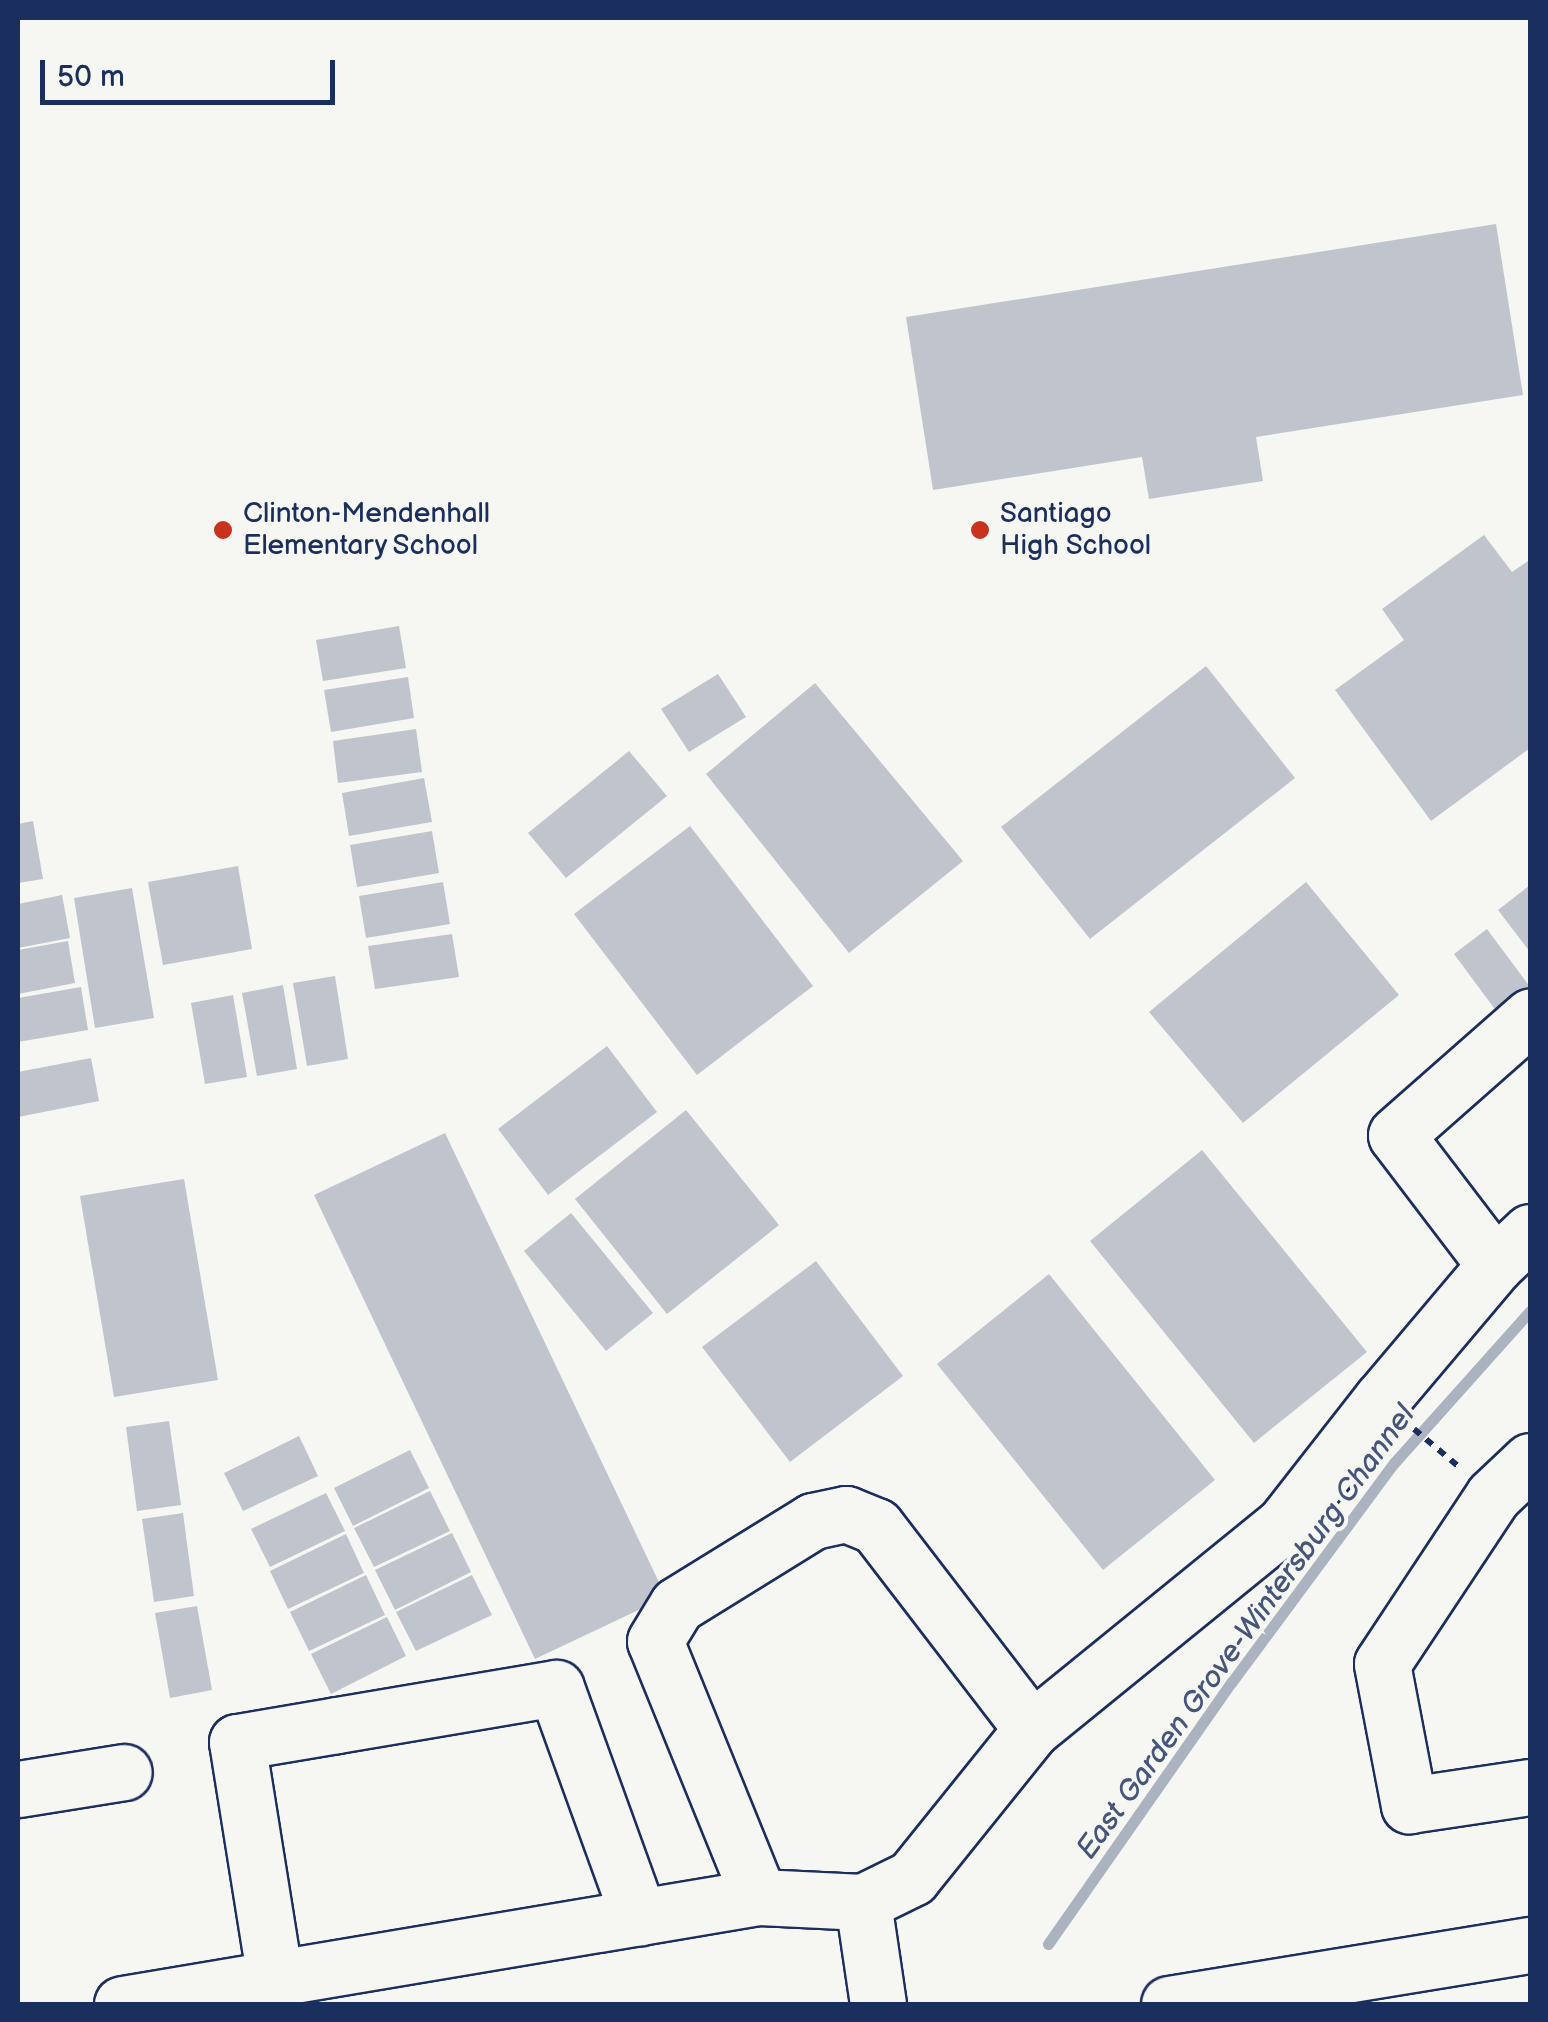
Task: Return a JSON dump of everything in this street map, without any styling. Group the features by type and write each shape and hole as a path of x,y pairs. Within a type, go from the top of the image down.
{"street":[{"path":"122,2004 248,1990 759,1897 863,1902 912,1878 1032,1729 1284,1524 1380,1400 1513,1248 1396,1135 1530,1017"},
{"path":"1530,1461 1493,1496 1382,1664 1409,1805 1530,1787"},
{"path":"759,1897 655,1640 677,1605 762,1552 813,1521 846,1514 876,1526 1032,1729"},
{"path":"248,1990 236,1742 556,1688 639,1917"},
{"path":"18,1789 124,1772"},
{"path":"863,1902 878,2004"},
{"path":"1169,2004 1306,1994 1530,1945"}],"building":[{"path":"1496,224 1523,395 1256,437 1263,481 1149,499 1142,457 933,490 906,317"},
{"path":"1484,535 1512,572 1528,561 1530,564 1530,748 1431,821 1335,690 1404,640 1382,609"},
{"path":"399,626 406,668 323,681 316,640"},
{"path":"1206,666 1295,778 1090,939 1001,827"},
{"path":"718,674 746,717 689,752 661,709"},
{"path":"408,677 414,718 331,732 324,690"},
{"path":"815,683 963,861 849,953 706,774"},
{"path":"416,729 422,772 338,783 333,741"},
{"path":"629,751 667,796 566,878 528,833"},
{"path":"424,778 432,822 349,836 342,793"},
{"path":"33,821 43,879 18,883 18,824"},
{"path":"690,826 813,986 697,1075 574,914"},
{"path":"432,831 439,873 357,887 350,845"},
{"path":"238,866 252,949 163,965 148,882"},
{"path":"443,882 450,924 366,938 359,896"},
{"path":"1306,882 1399,995 1243,1123 1149,1012"},
{"path":"1530,885 1530,952 1498,910"},
{"path":"132,888 154,1018 95,1028 74,898"},
{"path":"62,895 70,938 18,948 18,904"},
{"path":"1487,929 1530,987 1530,1000 1503,1020 1454,954"},
{"path":"452,934 459,977 375,989 368,946"},
{"path":"68,941 75,983 18,994 18,950"},
{"path":"335,976 348,1059 307,1066 293,983"},
{"path":"283,985 297,1069 257,1076 242,993"},
{"path":"81,987 88,1030 18,1042 18,998"},
{"path":"233,995 247,1077 205,1084 191,1003"},
{"path":"607,1046 657,1112 548,1195 498,1129"},
{"path":"91,1058 99,1101 18,1117 18,1072"},
{"path":"686,1110 779,1225 667,1314 575,1199"},
{"path":"445,1133 666,1597 535,1659 314,1195"},
{"path":"1202,1150 1367,1352 1254,1443 1090,1241"},
{"path":"184,1179 218,1380 114,1397 80,1196"},
{"path":"571,1213 653,1313 606,1351 524,1251"},
{"path":"816,1261 903,1376 790,1462 702,1347"},
{"path":"1049,1274 1215,1480 1103,1570 937,1364"},
{"path":"169,1421 181,1505 137,1511 126,1427"},
{"path":"299,1436 318,1476 243,1511 224,1473"},
{"path":"410,1450 429,1488 353,1526 334,1488"},
{"path":"430,1491 450,1531 374,1567 354,1528"},
{"path":"326,1493 345,1531 270,1567 251,1529"},
{"path":"183,1513 194,1596 154,1602 142,1519"},
{"path":"452,1533 471,1572 395,1610 375,1570"},
{"path":"346,1534 364,1573 288,1609 270,1571"},
{"path":"366,1575 385,1615 309,1651 290,1612"},
{"path":"472,1575 492,1615 416,1651 396,1612"},
{"path":"197,1606 212,1690 170,1698 155,1613"},
{"path":"387,1617 406,1656 331,1694 311,1654"}],"waterway":[{"name":"East Garden Grove-Wintersburg Channel","path":"1048,1944 1231,1683 1394,1463 1530,1311"}],"place":[{"name":"Clinton-Mendenhall Elementary School","path":"223,530"},
{"name":"Santiago High School","path":"980,530"}]}
